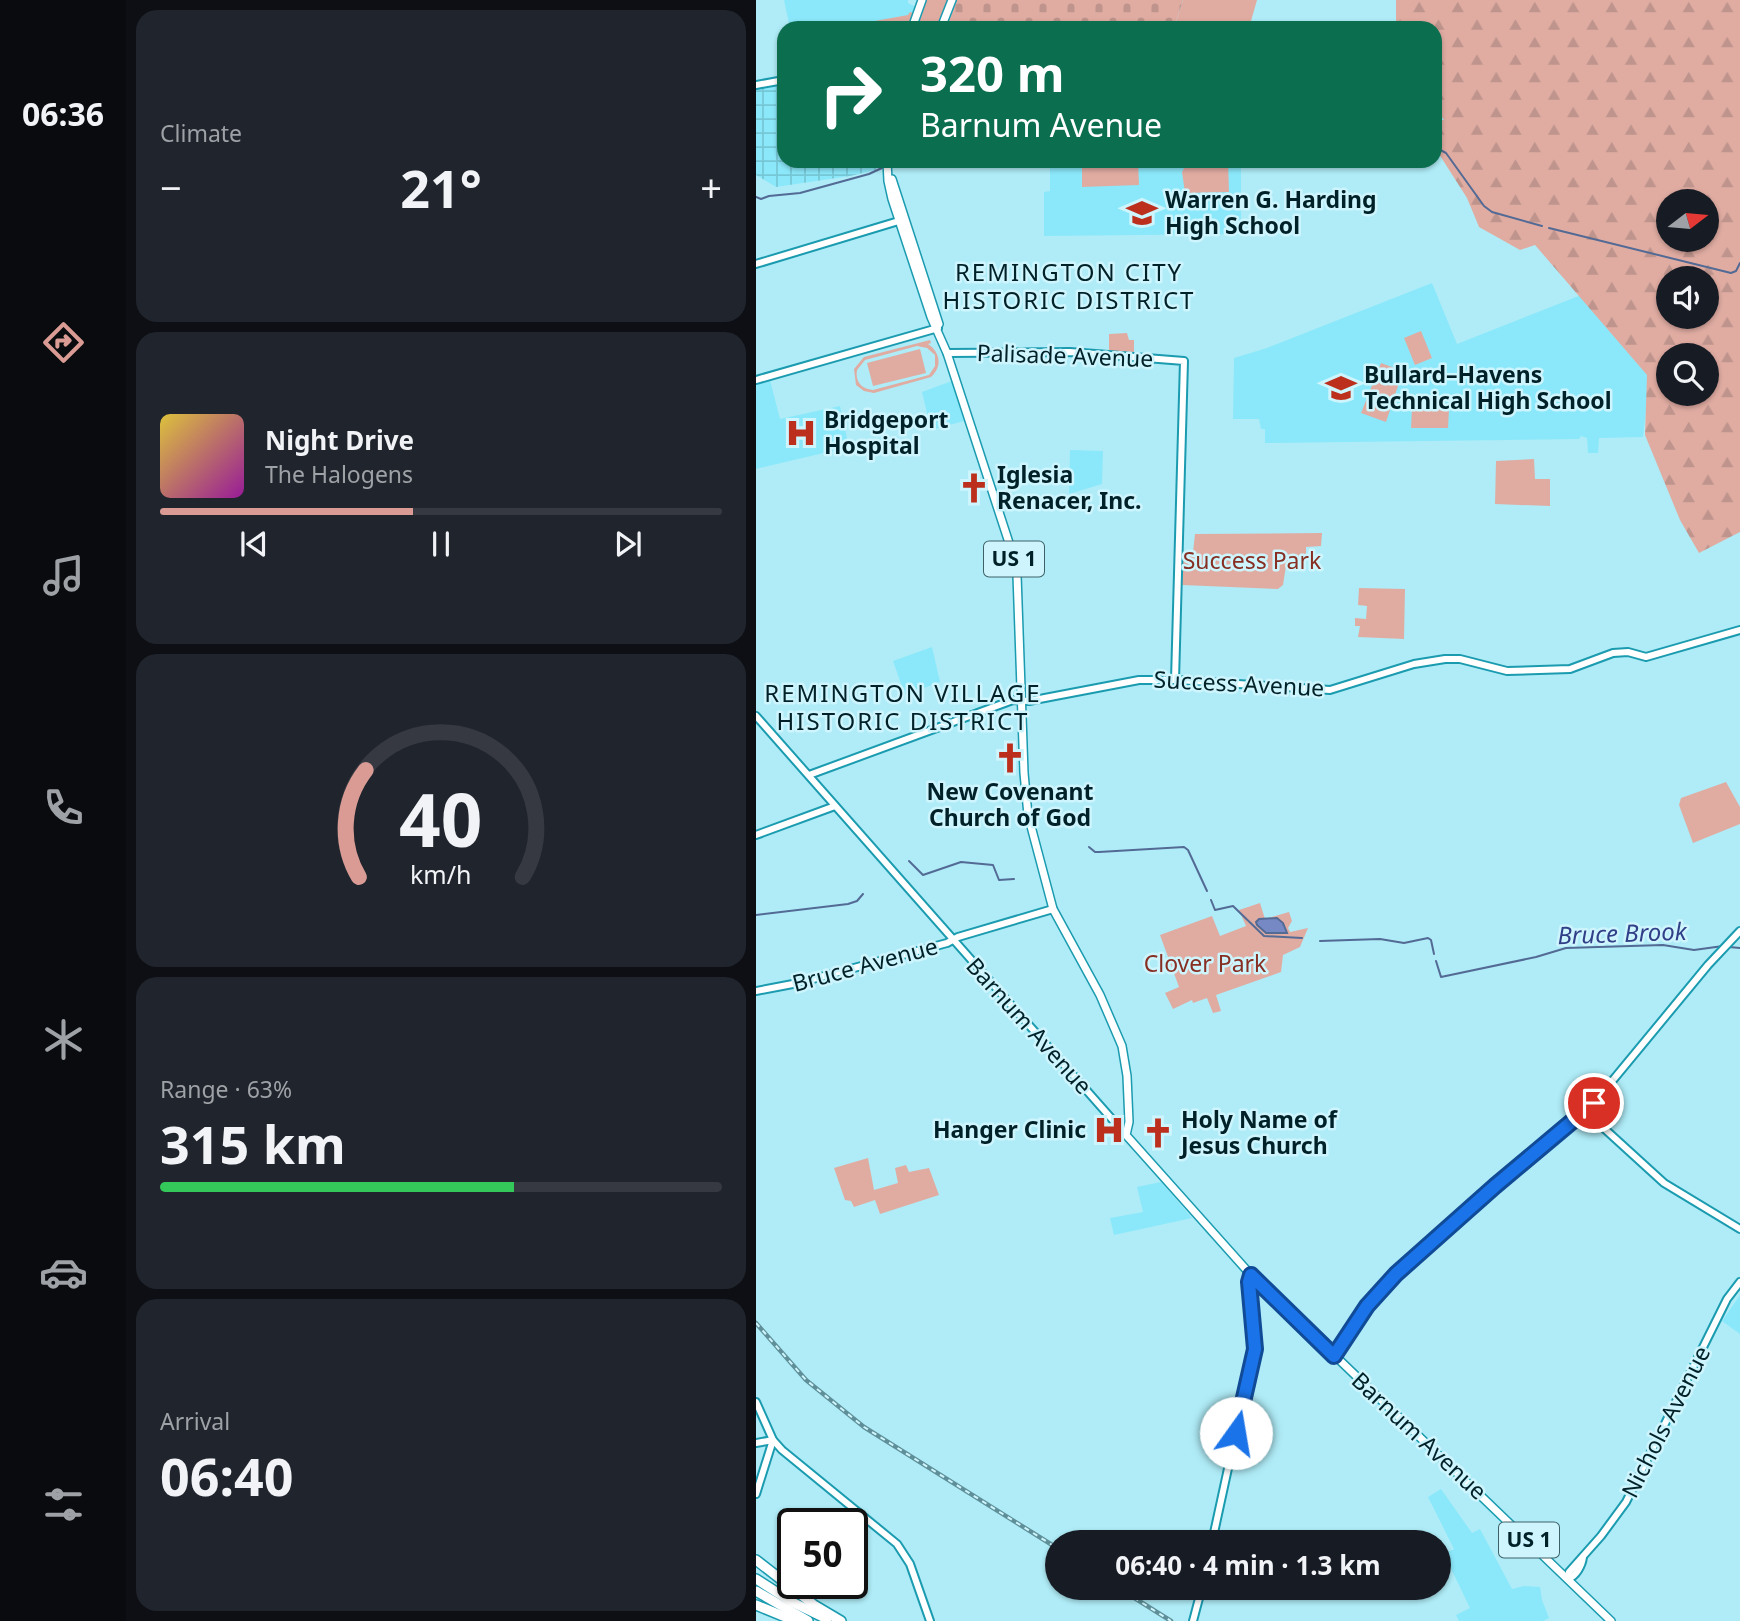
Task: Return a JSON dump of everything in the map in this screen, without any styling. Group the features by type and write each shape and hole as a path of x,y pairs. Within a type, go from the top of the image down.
{"highway":[{"path":"756,1560 814,1605 841,1621"},
{"path":"756,1579 792,1602 832,1621"},
{"path":"756,1591 808,1621"},
{"path":"756,1605 795,1621"}],"main road":[{"path":"914,21 922,0"},
{"path":"944,21 952,0"},
{"path":"756,85 777,81"},
{"name":"US 1","path":"890,168 890,193 936,316 1015,566 1028,815 1053,909 1100,995 1122,1046 1126,1063 1129,1122 1126,1135"},
{"path":"756,264 902,220"},
{"path":"756,380 938,328"},
{"name":"Palisade Avenue","path":"947,353 1070,352 1184,360 1175,680"},
{"name":"Success Avenue","path":"809,775 1013,700 1029,701 1139,680 1330,690 1414,664 1445,659 1460,659 1500,670 1566,670 1613,653 1625,652 1646,657 1740,629"},
{"name":"Barnum Avenue","path":"756,716 1251,1275 1611,1621"},
{"path":"756,835 835,806"},
{"name":"Bruce Avenue","path":"756,992 952,940 1053,909"},
{"path":"1334,1356 1367,1306 1396,1274 1504,1178 1585,1111 1608,1088 1724,947 1740,932"},
{"path":"1585,1111 1664,1183 1740,1229"},
{"path":"1215,1530 1255,1349 1249,1282 1251,1275"},
{"name":"Nichols Avenue","path":"1568,1579 1581,1566 1583,1557 1616,1516 1631,1492 1727,1299 1740,1282"},
{"path":"756,1402 773,1440 792,1460 897,1544 912,1570 930,1621"},
{"path":"756,1443 773,1440"},
{"path":"756,1494 773,1440"},
{"path":"1193,1621 1199,1600"}],"shaded area":[{"path":"784,0 908,0 908,3 916,7 911,21 788,21"},
{"path":"777,84 777,168 877,168 850,176 776,187 756,175 756,89"},
{"name":"Warren G. Harding High School","path":"1050,168 1241,168 1241,234 1044,236 1044,192 1050,191"},
{"path":"1432,283 1457,344 1581,295 1650,376 1643,437 1599,438 1598,453 1588,453 1587,438 1581,436 1579,439 1265,443 1265,429 1261,429 1259,419 1233,419 1234,358 1267,348"},
{"name":"Bridgeport Hospital","path":"770,380 780,419 840,406 849,447 756,469 756,384"},
{"path":"952,381 964,421 931,430 922,392"},
{"path":"1070,450 1103,451 1102,484 1069,494"},
{"path":"932,647 940,682 905,695 893,661"},
{"path":"1161,1182 1192,1218 1114,1235 1110,1218 1143,1212 1137,1187"},
{"path":"1740,1295 1740,1334 1722,1321"},
{"path":"1441,1489 1472,1533 1480,1529 1512,1589 1524,1586 1540,1587 1549,1618 1543,1621 1459,1621 1456,1615 1470,1608 1451,1569 1451,1550 1454,1549 1451,1530 1444,1530 1428,1497"}],"green space":[{"path":"925,0 950,0 942,21 918,21"},
{"path":"957,0 1183,0 1176,21 949,21"},
{"path":"1183,0 1257,0 1251,21 1176,21"},
{"path":"1396,0 1740,0 1740,532 1699,553 1680,520 1645,435 1647,375 1535,245 1520,250 1479,227 1467,198 1442,159 1442,21 1396,21"},
{"path":"913,13 910,21 875,21"},
{"path":"1082,168 1138,168 1139,185 1082,187"},
{"path":"1184,168 1228,168 1229,192 1185,193 1182,172"},
{"path":"1421,331 1432,358 1415,365 1404,338"},
{"path":"1127,333 1129,340 1134,340 1134,353 1109,351 1109,334"},
{"path":"930,340 931,343 928,344 938,356 938,365 931,377 874,393 864,391 856,385 854,369 864,357","holes":["917,346 927,348 935,355 935,366 929,375 873,390 865,388 858,381 857,370 865,360"]},
{"path":"920,349 926,373 873,386 867,363"},
{"path":"1381,363 1403,371 1386,422 1361,413"},
{"path":"1412,408 1449,409 1448,428 1411,428"},
{"path":"1534,459 1535,479 1550,479 1550,506 1495,504 1496,461"},
{"name":"Success Park","path":"1322,533 1321,546 1306,547 1306,561 1296,561 1295,565 1286,566 1283,585 1278,589 1182,585 1183,552 1193,552 1195,534"},
{"path":"1359,588 1405,589 1404,639 1358,637 1360,626 1355,626 1355,618 1366,619 1367,606 1358,605"},
{"path":"1726,782 1740,807 1740,824 1693,843 1679,805 1681,798"},
{"name":"Clover Park","path":"1260,903 1265,919 1289,912 1292,921 1288,928 1290,932 1308,928 1300,947 1283,955 1281,972 1216,995 1221,1011 1213,1013 1207,998 1193,1003 1192,1000 1173,1009 1165,993 1179,987 1160,935 1212,916 1220,936 1246,926 1239,910"},
{"path":"868,1158 874,1190 898,1183 895,1168 906,1165 909,1172 929,1168 939,1195 880,1214 875,1200 854,1207 851,1201 845,1200 834,1168"}],"water":[{"path":"1277,918 1283,923 1287,933 1266,933 1256,922 1259,919"}],"waterway":[{"path":"1442,151 1484,206 1492,212 1542,226"},
{"path":"756,197 761,199 800,193 882,168"},
{"path":"1549,228 1731,273 1736,271 1740,263"},
{"name":"Bruce Brook","path":"1089,847 1095,852 1184,847 1188,850 1207,891"},
{"name":"Bruce Brook","path":"909,861 923,875 961,862 993,865 999,880 1014,879"},
{"name":"Bruce Brook","path":"756,915 848,904 857,901 863,894"},
{"name":"Bruce Brook","path":"1211,900 1215,910 1233,906 1264,936 1302,938"},
{"name":"Bruce Brook","path":"1320,941 1380,939 1404,943 1428,938 1431,940 1434,954"},
{"name":"Bruce Brook","path":"1436,961 1441,977 1566,948 1663,945 1694,950 1723,946"},
{"name":"Bruce Brook","path":"1729,947 1740,948"}],"railway":[{"path":"756,1323 806,1380 864,1427 1045,1540"},
{"path":"1138,1600 1171,1621"}],"place":[{"name":"Warren G. Harding High School","path":"1142,213"},
{"name":"Bullard–Havens Technical High School","path":"1341,388"},
{"name":"Bridgeport Hospital","path":"801,433"},
{"name":"Iglesia Renacer, Inc.","path":"974,488"},
{"name":"New Covenant Church of God","path":"1010,758"},
{"name":"Hanger Clinic","path":"1109,1130"},
{"name":"Holy Name of Jesus Church","path":"1158,1133"}],"district":[{"name":"REMINGTON CITY HISTORIC DISTRICT","path":"1069,287"},
{"name":"REMINGTON VILLAGE HISTORIC DISTRICT","path":"903,708"}],"route":[{"path":"1236,1433 1255,1349 1249,1282 1251,1275 1334,1356 1367,1306 1396,1274 1594,1103"}]}
